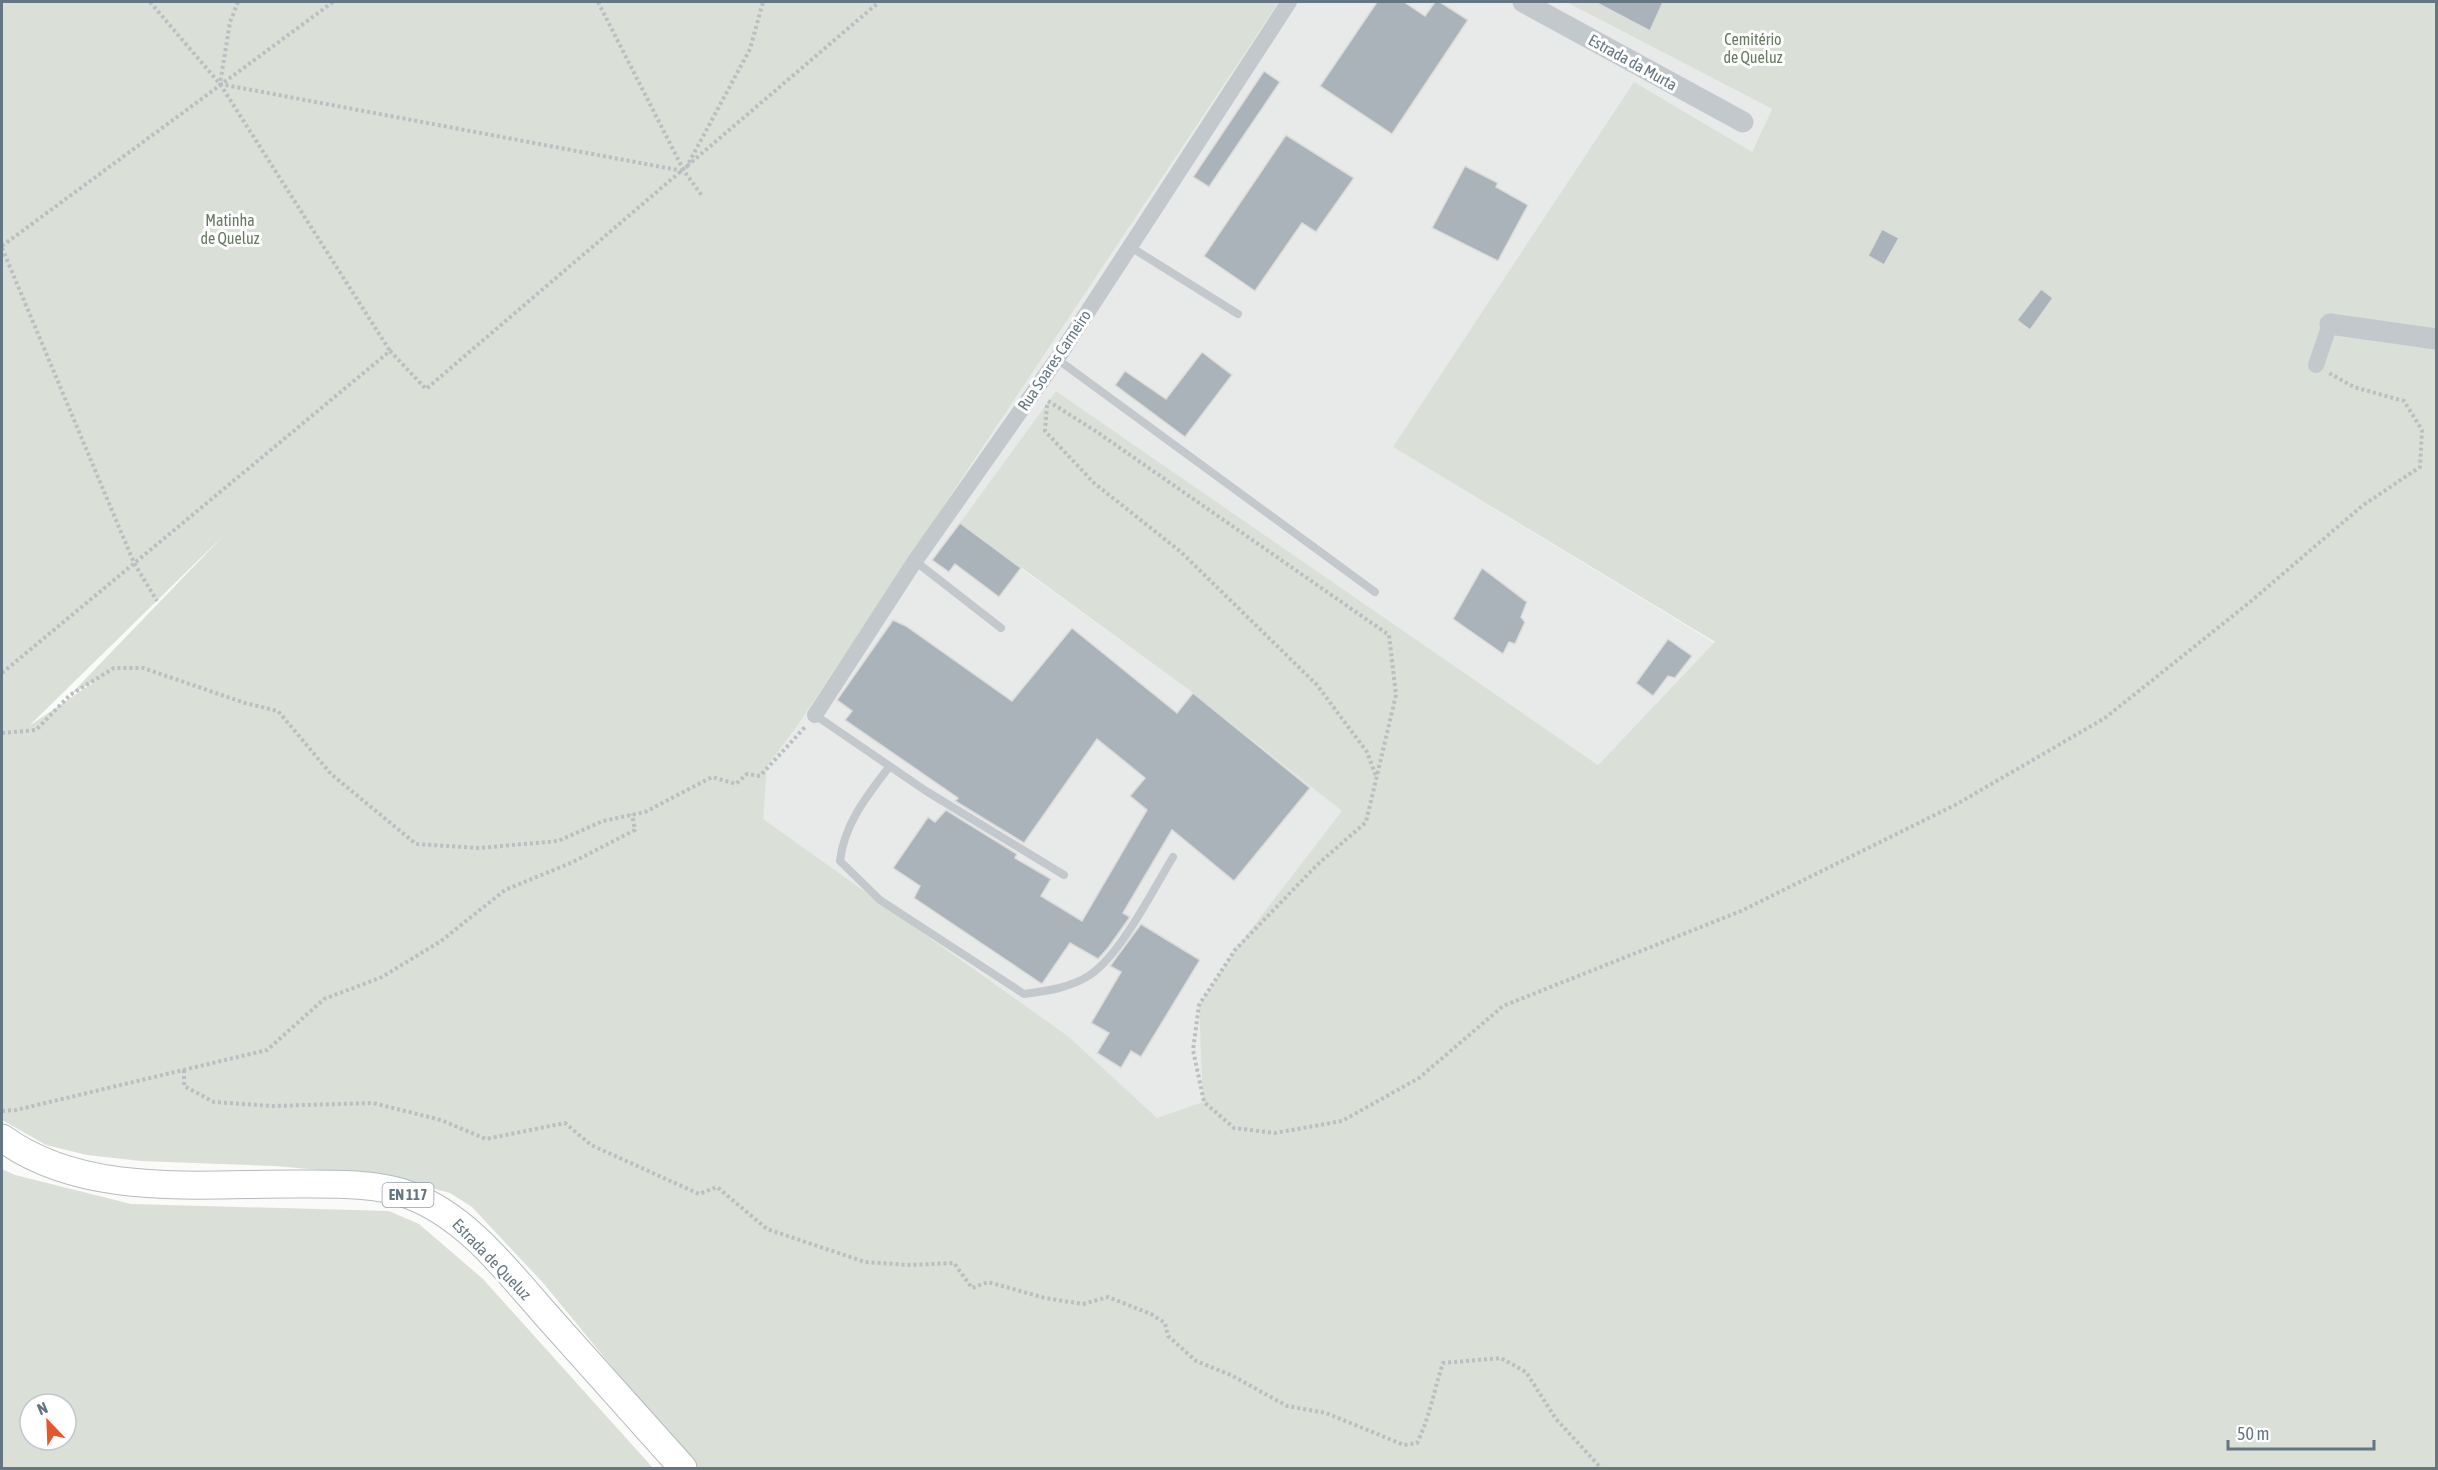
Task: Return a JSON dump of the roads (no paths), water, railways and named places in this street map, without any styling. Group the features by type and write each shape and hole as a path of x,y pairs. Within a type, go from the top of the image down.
{"main road":[{"name":"Estrada de Queluz","path":"12,1145 74,1173 149,1183 351,1184 408,1195 451,1216 494,1257 683,1468"}],"street":[{"name":"Rua Soares Carneiro","path":"815,715 915,561 1057,359 1289,2"},
{"name":"Estrada da Murta","path":"1523,2 1743,122"},
{"path":"2316,365 2330,324 2436,339"}],"lane":[{"path":"1129,246 1238,314"},
{"path":"1057,359 1375,592"},
{"path":"915,561 1001,628"},
{"path":"815,715 889,767 1065,875"},
{"path":"889,767 860,806 842,841 840,861 880,900 1024,994 1059,989 1090,974 1112,955 1173,857"}],"park label":[{"name":"Cemitério de Queluz","path":"1753,48"},
{"name":"Matinha de Queluz","path":"230,229"}]}
